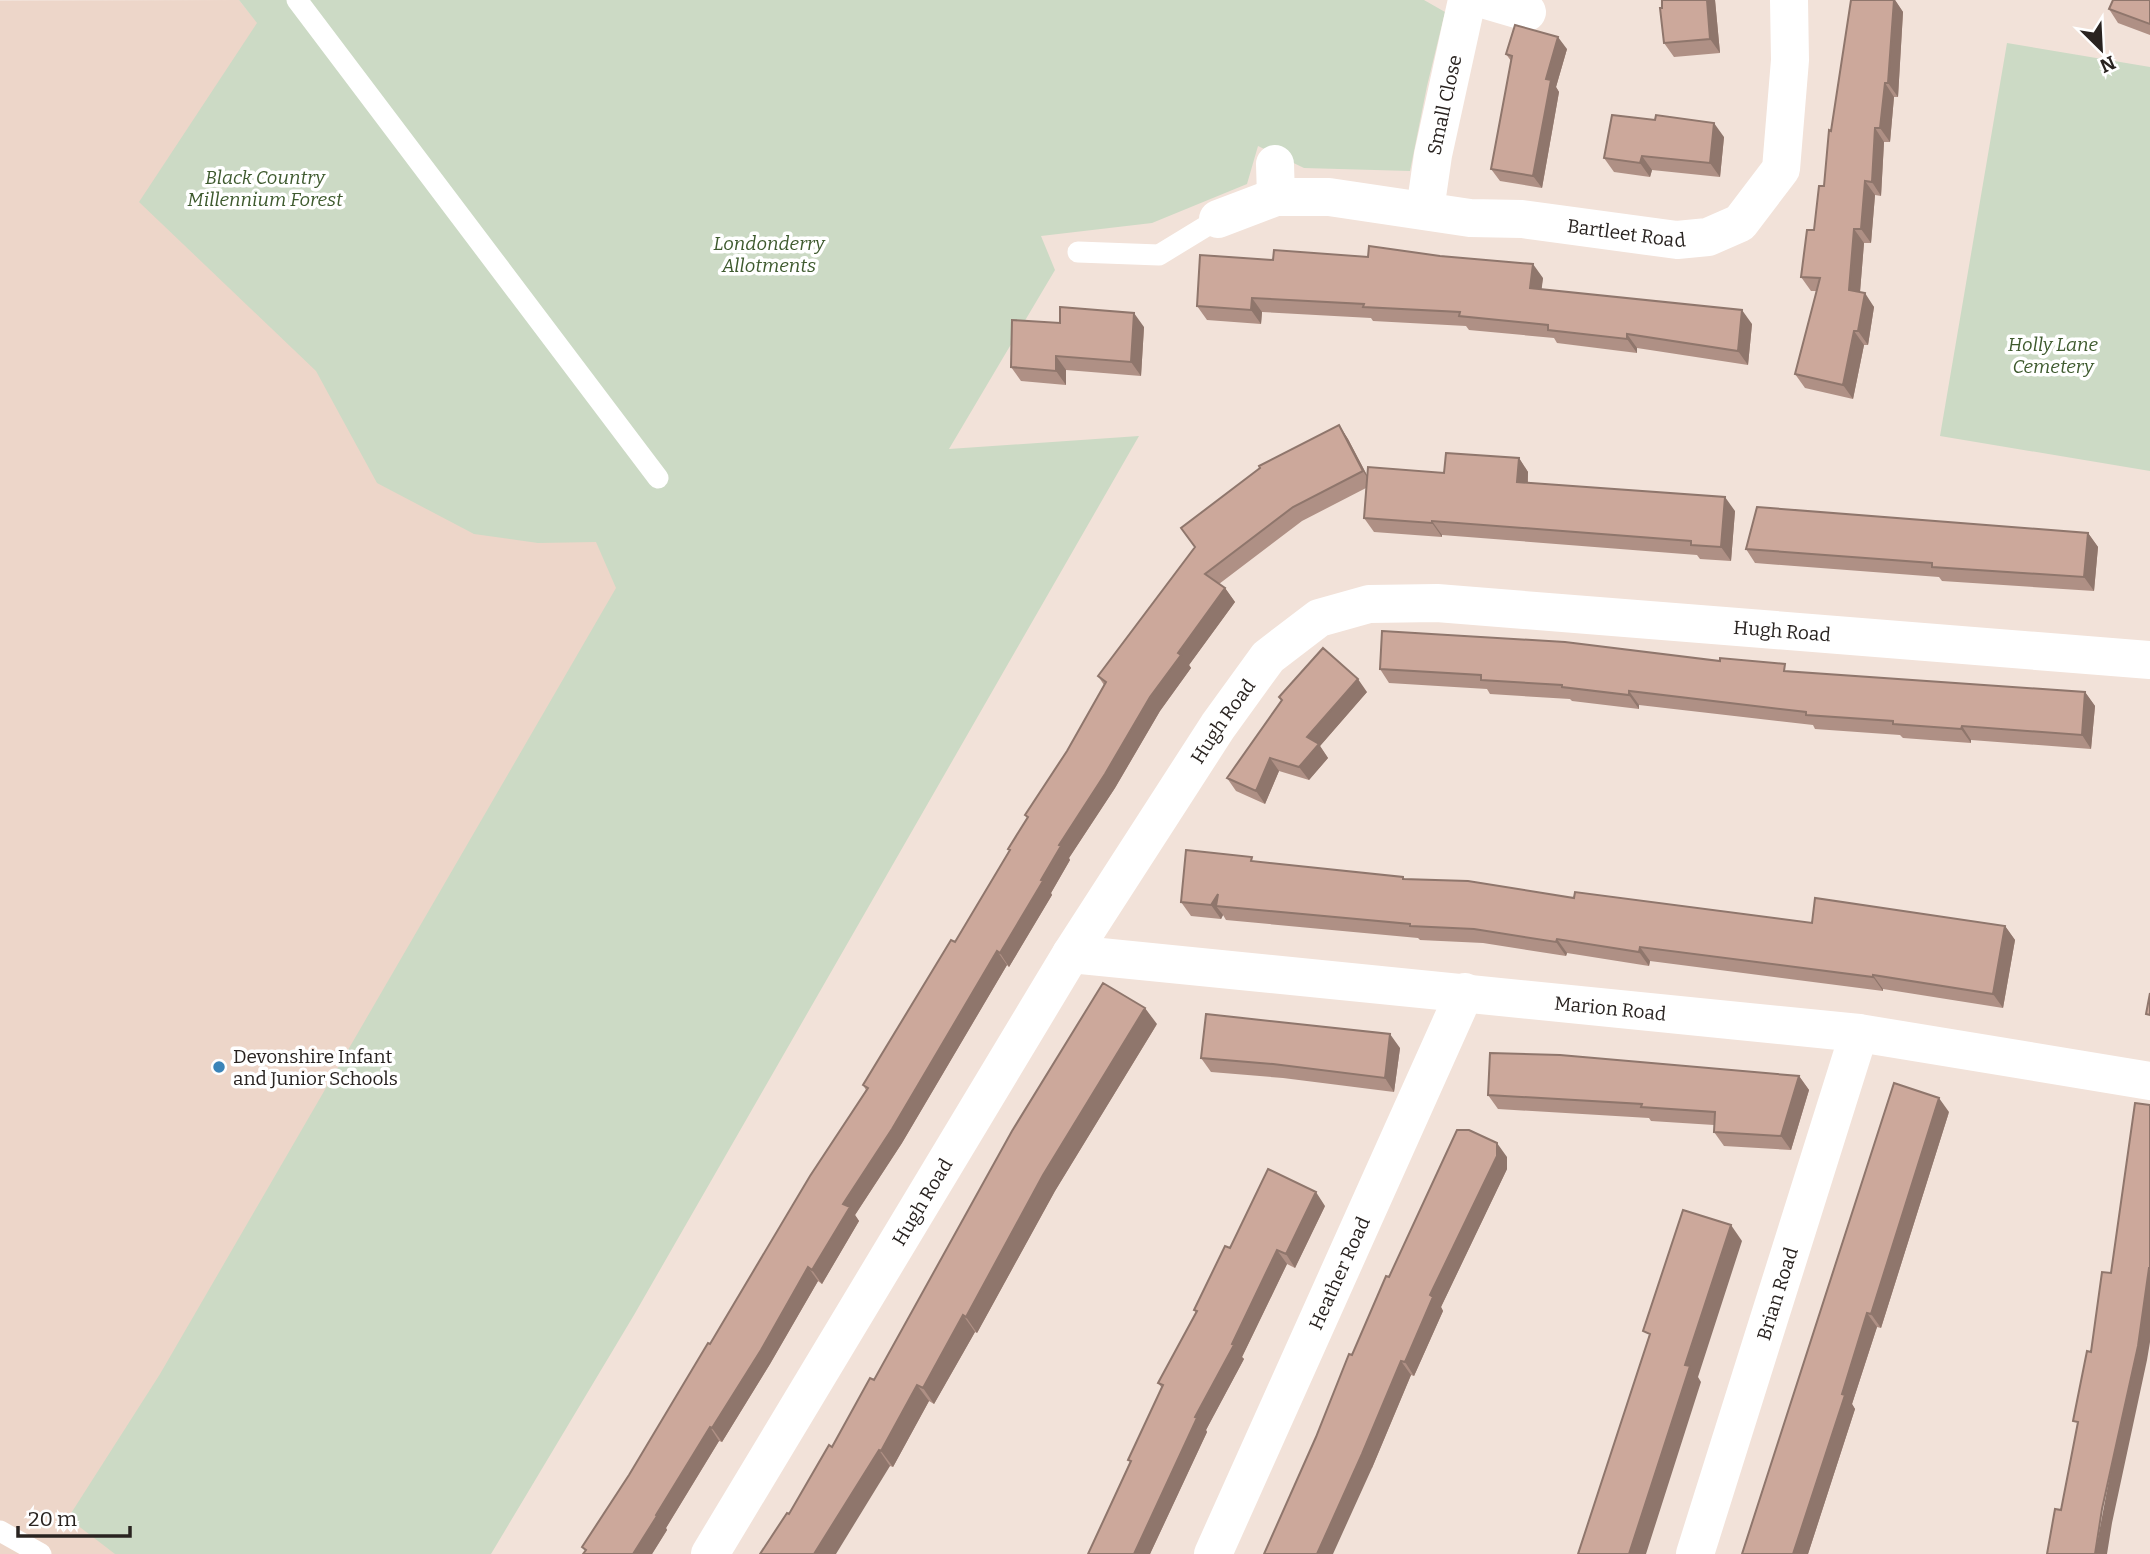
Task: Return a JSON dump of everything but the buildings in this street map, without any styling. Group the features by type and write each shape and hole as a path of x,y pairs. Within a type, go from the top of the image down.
{"street":[{"name":"Small Close","path":"1425,210 1433,155 1467,0"},
{"path":"1486,0 1527,12"},
{"name":"Bartleet Road","path":"1218,219 1276,181 1329,197 1470,218 1522,219 1677,240 1708,237 1740,223 1781,169 1790,60 1789,0"},
{"name":"Hugh Road","path":"710,1554 1071,954 1217,726 1268,657 1319,618 1369,604 1437,603 2150,660"},
{"name":"Marion Road","path":"1071,954 1859,1033 2150,1081"},
{"name":"Heather Road","path":"1213,1554 1465,992"},
{"name":"Brian Road","path":"1695,1554 1859,1033"}],"lane":[{"path":"298,0 658,478"},
{"path":"1078,251 1159,255 1218,219"},
{"path":"0,1531 41,1554"}],"shaded area":[{"name":"Devonshire Infant and Junior Schools","path":"239,0 704,579 174,1554 0,1554 0,1"}],"green space":[{"name":"Londonderry Allotments","path":"239,0 1424,0 1445,12 1410,171 1304,168 1258,146 1247,184 1152,223 1041,236 1055,270 949,449 1139,436 634,1315 491,1554 115,1554 68,1518 160,1374 616,588 596,542 538,543 474,534 377,483 316,371 139,202 257,23"},
{"name":"Holly Lane Cemetery","path":"2007,43 2150,67 2150,471 1940,436"}],"place":[{"name":"Devonshire Infant and Junior Schools","path":"219,1067"}],"park label":[{"name":"Black Country Millennium Forest","path":"265,188"}]}
